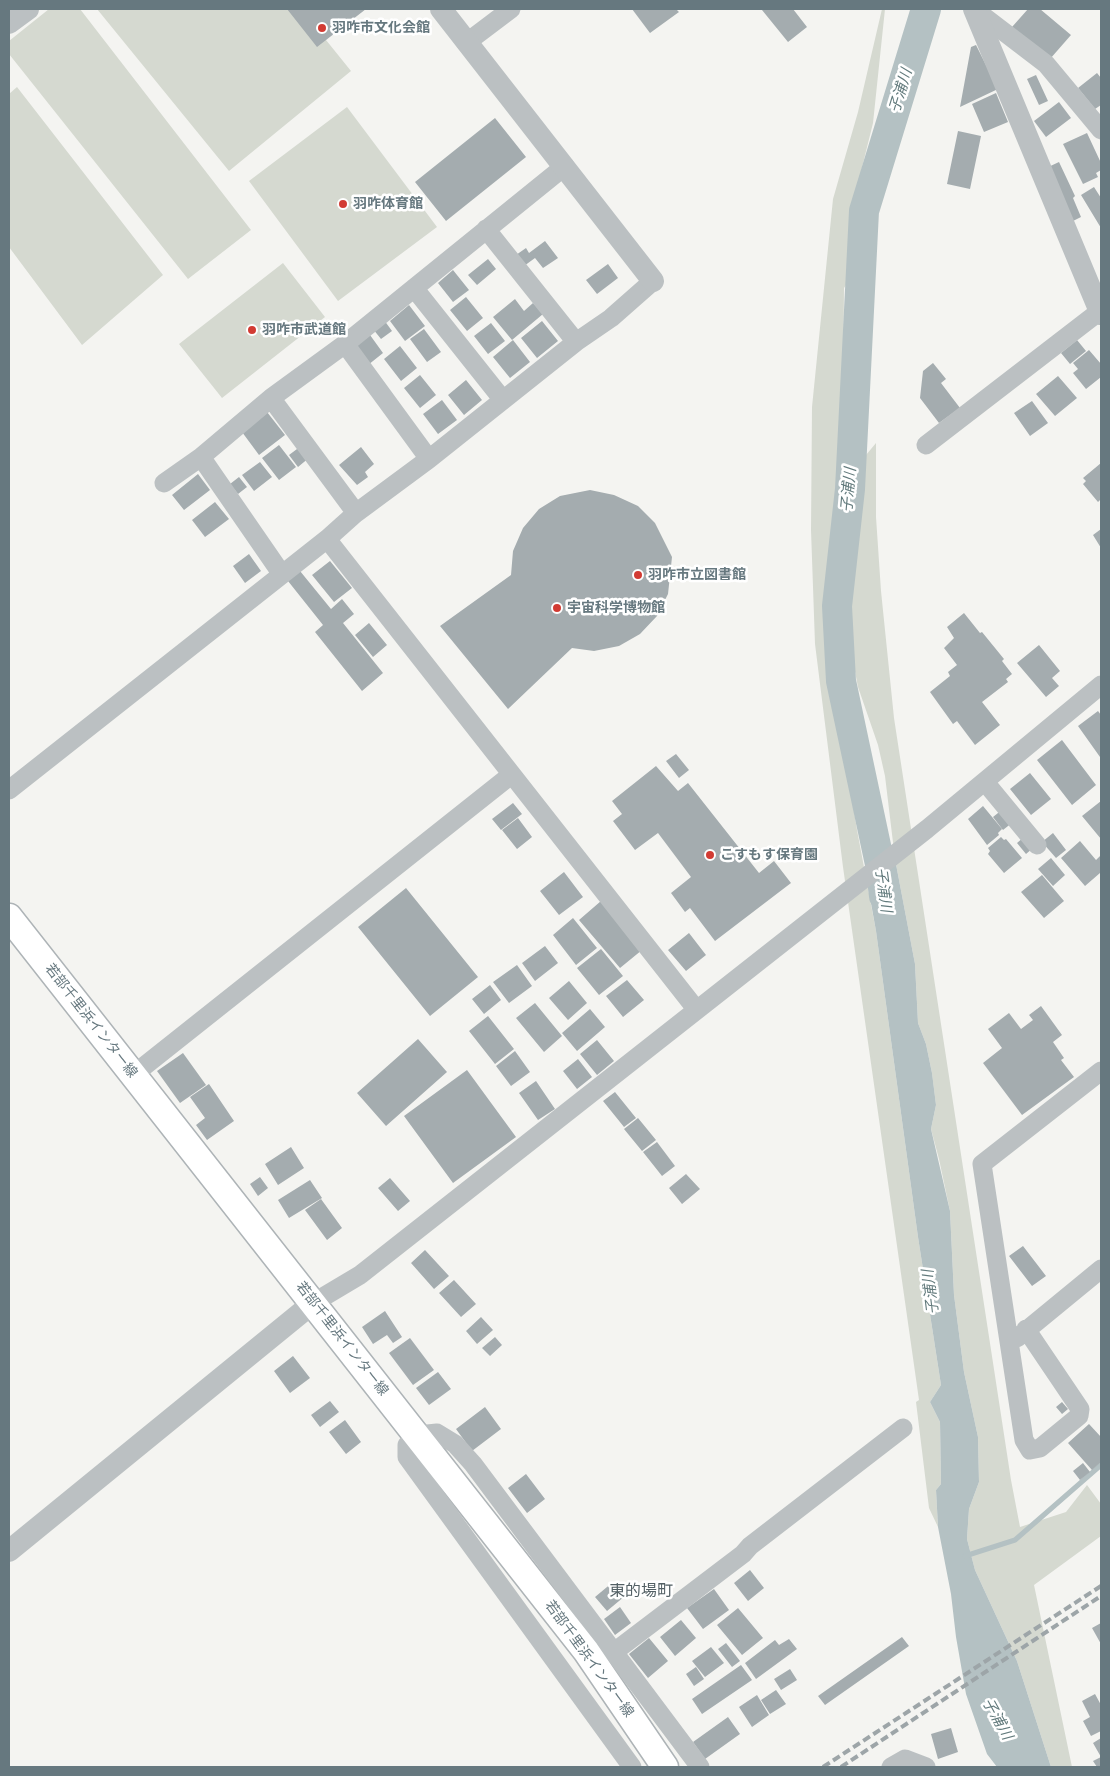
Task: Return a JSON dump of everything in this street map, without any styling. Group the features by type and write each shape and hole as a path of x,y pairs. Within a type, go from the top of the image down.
{"main road":[{"name":"若部千里浜インター線","path":"9,917 586,1651 666,1767"}],"street":[{"path":"9,23 28,9"},
{"path":"9,790 327,539 356,513 429,459 576,342 611,318 653,281 565,166 440,9"},
{"path":"466,43 511,9"},
{"path":"974,9 1046,64 1101,130"},
{"path":"926,445 1101,313 974,9"},
{"path":"164,483 201,457 270,398 345,344 565,166"},
{"path":"486,229 576,342"},
{"path":"414,288 503,400"},
{"path":"345,344 429,459"},
{"path":"270,398 356,513"},
{"path":"201,457 282,573"},
{"path":"327,539 696,1009"},
{"path":"9,1551 313,1302 360,1275 927,829 1101,685"},
{"path":"133,1075 511,775"},
{"path":"985,782 1037,845"},
{"path":"1026,1329 1080,1410 1079,1416 1040,1448 1030,1450 1024,1440 982,1164 1101,1071"},
{"path":"1009,1346 1026,1329 1101,1269"},
{"path":"614,1652 744,1554 750,1546 903,1428"},
{"path":"632,1767 407,1457 408,1445 418,1435 437,1433 456,1444 700,1767"},
{"path":"891,1767 906,1759 926,1767"}],"shaded area":[{"path":"49,9 80,9 251,230 188,279 9,54 9,41"},
{"path":"97,9 301,9 351,71 229,171"},
{"path":"882,9 885,9 873,123 851,212 856,223 851,278 844,288 842,497 833,523 835,539 829,621 840,721 857,830 876,931 918,1237 941,1385 930,1402 940,1422 941,1484 936,1490 938,1527 929,1508 916,1402 919,1400 843,867 815,644 811,530 812,407 833,199 858,112"},
{"path":"17,87 163,275 82,345 9,247 9,94"},
{"name":"羽咋体育館","path":"347,107 437,227 338,301 249,181"},
{"name":"羽咋市武道館","path":"283,263 325,317 222,398 179,344"},
{"path":"876,443 876,517 881,591 894,718 1011,1480 1020,1527 1066,1512 1087,1485 1101,1504 1101,1536 1034,1585 1072,1767 1051,1767 1017,1661 975,1570 967,1539 969,1509 979,1482 978,1437 964,1372 954,1295 950,1211 931,1129 936,1105 932,1073 926,1044 918,1023 915,964 895,859 885,776 878,745 858,687 850,646 848,606 866,455"}],"water":[{"path":"895,859 915,964 918,1023 926,1044 932,1073 936,1105 931,1129 950,1211 954,1295 964,1372 978,1437 979,1482 969,1509 967,1539 975,1570 1017,1661 1051,1767 997,1767 987,1754 966,1694 956,1637 951,1594 938,1527 936,1490 941,1484 940,1422 930,1402 941,1385 918,1237 876,931 867,881"}],"building":[{"name":"羽咋市文化会館","path":"287,9 366,9 317,47"},
{"path":"632,9 676,9 679,12 650,33"},
{"path":"793,9 807,27 788,42 762,10"},
{"path":"1028,9 1040,9 1071,35 1050,59 1012,27"},
{"path":"976,45 998,89 960,107 971,47"},
{"path":"1097,73 1101,78 1101,105 1095,109 1078,88"},
{"path":"1036,75 1048,101 1039,105 1027,79"},
{"path":"996,93 1008,122 984,132 972,104"},
{"path":"1059,102 1071,118 1046,137 1034,121"},
{"path":"495,118 526,157 446,221 415,182"},
{"path":"958,131 981,136 970,189 947,184"},
{"path":"1087,133 1101,163 1101,170 1096,173 1098,177 1083,184 1063,144"},
{"path":"1059,162 1075,196 1073,198 1081,217 1069,223 1044,169"},
{"path":"1094,187 1101,198 1101,228 1081,195"},
{"path":"545,241 558,258 543,268 535,258 524,266 516,255 526,248 529,253"},
{"path":"488,259 496,269 477,285 468,275"},
{"path":"608,264 618,278 597,294 586,280"},
{"path":"453,270 469,290 453,302 438,283"},
{"path":"466,297 483,318 467,331 450,310"},
{"path":"515,299 524,311 533,303 543,314 512,340 493,317"},
{"path":"409,305 425,326 405,341 390,321"},
{"path":"384,320 392,331 381,339 373,329"},
{"path":"542,321 558,341 537,358 521,338"},
{"path":"491,323 505,341 488,354 474,336"},
{"path":"424,329 441,352 427,362 410,339"},
{"path":"370,335 383,353 368,365 354,348"},
{"path":"513,340 530,362 510,378 493,357"},
{"path":"1077,340 1086,351 1070,364 1061,353"},
{"path":"400,346 417,368 401,381 384,359"},
{"path":"1089,350 1101,364 1101,377 1086,389 1073,373 1078,369 1073,363"},
{"path":"933,363 946,379 941,383 960,408 939,423 920,398 923,371"},
{"path":"420,375 436,395 420,408 404,388"},
{"path":"1058,376 1077,398 1055,416 1036,394"},
{"path":"466,380 482,400 464,415 448,395"},
{"path":"442,400 457,420 438,434 423,414"},
{"path":"1032,401 1048,423 1030,436 1014,413"},
{"path":"267,412 285,435 259,455 242,432"},
{"path":"279,445 296,467 279,480 262,458"},
{"path":"301,446 310,457 298,467 289,455"},
{"path":"361,447 374,464 365,472 368,477 357,485 339,465"},
{"path":"260,462 272,477 254,491 242,475"},
{"path":"1101,463 1101,499 1098,502 1083,484 1086,481 1083,478"},
{"path":"198,474 210,490 184,510 172,495"},
{"path":"239,477 247,487 238,494 230,484"},
{"path":"590,490 614,495 638,506 655,523 672,557 668,594 657,616 640,634 619,646 594,651 572,648 508,709 440,626 511,575 513,551 523,528 539,509 560,496"},
{"path":"215,502 229,519 205,537 192,520"},
{"path":"1101,529 1101,548 1093,535"},
{"path":"249,554 261,571 245,583 233,566"},
{"path":"330,561 352,588 334,602 312,575"},
{"path":"300,571 331,609 342,599 354,614 343,623 383,673 362,691 315,632 323,625 288,581"},
{"path":"964,613 1004,659 1002,661 1012,674 1006,679 1008,682 982,702 1000,725 975,745 957,721 953,724 930,692 950,676 948,672 957,665 944,648 954,638 947,627"},
{"path":"369,623 387,645 373,657 355,635"},
{"path":"1039,645 1060,671 1052,678 1059,686 1046,697 1017,663"},
{"path":"1098,711 1101,715 1100,757 1078,726"},
{"path":"1062,740 1096,785 1072,805 1037,760"},
{"path":"676,754 689,770 679,778 666,761"},
{"name":"こすもす保育園","path":"656,766 678,791 688,783 759,873 774,861 791,883 715,941 690,908 685,912 671,893 691,877 658,833 635,850 613,821 622,814 612,801"},
{"path":"1030,773 1051,799 1031,815 1010,789"},
{"path":"1101,801 1101,839 1082,816"},
{"path":"513,803 522,814 501,830 492,819"},
{"path":"983,806 1002,829 998,833 999,835 987,845 968,819"},
{"path":"1003,809 1013,822 1003,830 993,817"},
{"path":"518,818 532,837 517,849 502,830"},
{"path":"1053,833 1066,850 1056,858 1042,842"},
{"path":"1001,837 1004,840 1006,839 1022,858 1004,873 988,854 990,851 988,848"},
{"path":"1024,837 1033,848 1026,854 1017,843"},
{"path":"1080,841 1096,860 1101,855 1101,875 1100,873 1085,886 1061,858"},
{"path":"1051,858 1065,875 1053,886 1038,869"},
{"path":"564,872 583,897 559,915 540,891"},
{"path":"1042,875 1064,901 1044,918 1021,892"},
{"path":"406,888 478,977 430,1016 358,927"},
{"path":"601,901 642,950 620,968 579,920"},
{"path":"573,918 597,948 576,965 553,935"},
{"path":"689,933 706,955 686,971 668,950"},
{"path":"545,946 558,963 535,981 522,963"},
{"path":"601,949 623,976 599,995 577,968"},
{"path":"517,965 532,986 509,1003 493,982"},
{"path":"627,980 644,1000 623,1017 606,996"},
{"path":"569,981 587,1003 568,1020 549,998"},
{"path":"490,985 501,1000 484,1014 472,999"},
{"path":"535,1003 562,1036 544,1052 516,1018"},
{"path":"1041,1006 1062,1035 1053,1042 1064,1058 1061,1060 1074,1077 1022,1115 983,1063 1002,1048 988,1029 1009,1013 1021,1029 1033,1020 1029,1015"},
{"path":"590,1009 605,1027 577,1051 562,1033"},
{"path":"488,1016 514,1049 495,1064 469,1031"},
{"path":"418,1039 447,1072 386,1126 357,1093"},
{"path":"597,1040 614,1061 597,1075 580,1054"},
{"path":"515,1051 530,1072 511,1086 496,1066"},
{"path":"183,1053 206,1085 180,1103 157,1071"},
{"path":"578,1059 592,1077 577,1089 563,1071"},
{"path":"467,1070 516,1137 453,1183 404,1116"},
{"path":"536,1081 555,1109 538,1120 519,1093"},
{"path":"209,1084 234,1121 207,1140 196,1125 205,1118 190,1097"},
{"path":"615,1092 636,1118 624,1127 603,1101"},
{"path":"638,1118 656,1140 642,1151 624,1129"},
{"path":"657,1142 675,1166 662,1176 643,1152"},
{"path":"291,1147 304,1168 278,1185 265,1164"},
{"path":"686,1174 700,1189 682,1204 669,1188"},
{"path":"260,1177 268,1188 258,1196 250,1184"},
{"path":"390,1178 410,1201 398,1211 378,1188"},
{"path":"310,1180 322,1198 289,1218 278,1200"},
{"path":"321,1199 342,1228 327,1240 305,1210"},
{"path":"1023,1246 1046,1276 1032,1286 1009,1256"},
{"path":"425,1250 449,1276 434,1289 411,1263"},
{"path":"454,1280 476,1304 461,1317 439,1293"},
{"path":"385,1311 402,1337 393,1343 387,1335 373,1344 362,1327"},
{"path":"481,1317 493,1330 477,1344 466,1331"},
{"path":"495,1337 502,1345 490,1356 482,1348"},
{"path":"410,1338 434,1370 413,1385 389,1353"},
{"path":"293,1356 310,1378 290,1393 274,1371"},
{"path":"438,1372 451,1389 429,1405 416,1388"},
{"path":"330,1401 339,1412 320,1427 311,1415"},
{"path":"1062,1402 1068,1409 1062,1414 1056,1407"},
{"path":"485,1407 501,1429 472,1451 456,1429"},
{"path":"345,1420 361,1442 346,1454 329,1432"},
{"path":"1089,1424 1101,1437 1101,1462 1092,1470 1068,1443"},
{"path":"1083,1463 1090,1472 1080,1480 1073,1471"},
{"path":"526,1474 545,1499 527,1513 508,1488"},
{"path":"750,1570 764,1588 748,1601 734,1583"},
{"path":"613,1582 625,1596 607,1611 595,1597"},
{"path":"714,1589 729,1610 703,1629 687,1608"},
{"path":"620,1607 631,1623 615,1635 604,1619"},
{"path":"738,1608 763,1638 742,1655 717,1625"},
{"path":"681,1620 696,1638 675,1656 660,1637"},
{"path":"1101,1623 1101,1644 1092,1628"},
{"path":"902,1637 909,1646 825,1705 818,1696"},
{"path":"649,1638 668,1661 648,1678 629,1654"},
{"path":"789,1639 797,1649 756,1679 745,1663 775,1640 779,1645"},
{"path":"726,1643 740,1661 732,1667 718,1649"},
{"path":"711,1647 724,1663 705,1677 692,1661"},
{"path":"741,1665 752,1680 702,1714 692,1699"},
{"path":"696,1667 704,1679 694,1686 686,1674"},
{"path":"790,1669 797,1680 781,1690 774,1679"},
{"path":"776,1690 786,1704 770,1714 761,1700"},
{"path":"1095,1694 1101,1705 1101,1731 1091,1736 1083,1721 1090,1717 1082,1701"},
{"path":"757,1695 769,1715 752,1727 739,1707"},
{"path":"728,1717 740,1734 705,1759 693,1742"},
{"path":"951,1728 958,1752 938,1759 931,1734"},
{"path":"1101,1738 1101,1757 1093,1743"},
{"path":"1101,1757 1101,1767 1097,1767 1093,1761"}],"waterway":[{"name":"子浦川","path":"884,896 881,869 841,681 837,606 850,489 864,211 926,9"},
{"path":"965,1556 1015,1540 1101,1465"}],"railway":[{"path":"823,1767 1101,1586"},
{"path":"841,1767 1101,1596"}],"place":[{"name":"羽咋市文化会館","path":"322,28"},
{"name":"羽咋体育館","path":"343,204"},
{"name":"羽咋市武道館","path":"252,330"},
{"name":"羽咋市立図書館","path":"638,575"},
{"name":"宇宙科学博物館","path":"557,608"},
{"name":"こすもす保育園","path":"710,855"}],"district":[{"name":"東的場町","path":"641,1591"}]}
